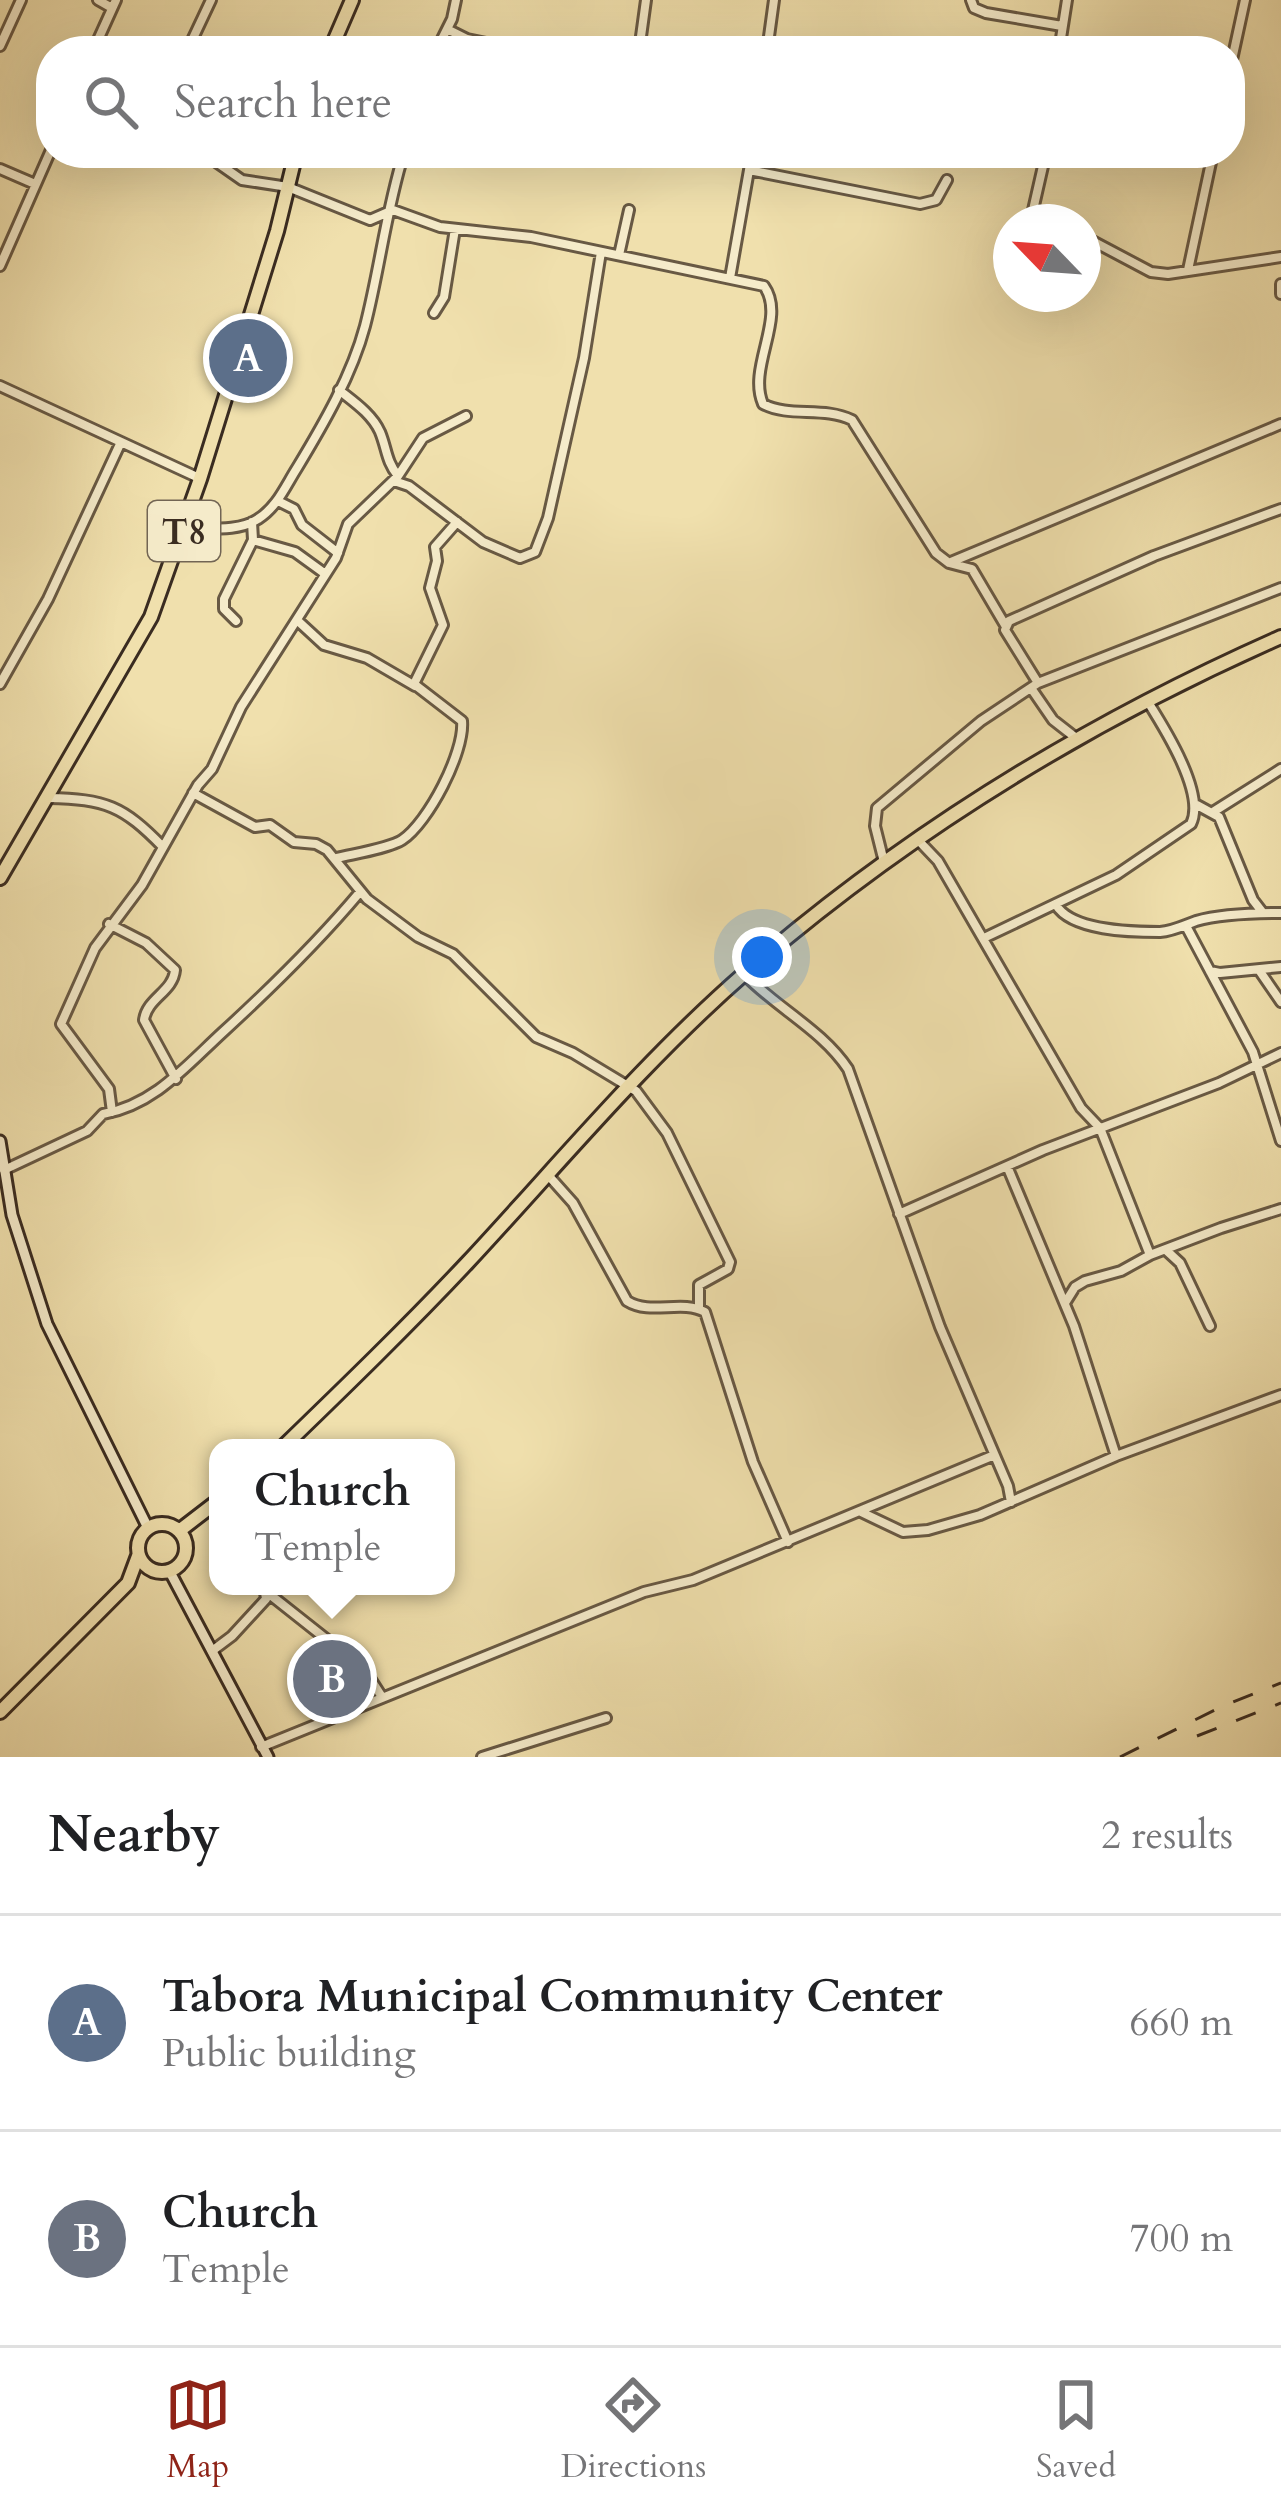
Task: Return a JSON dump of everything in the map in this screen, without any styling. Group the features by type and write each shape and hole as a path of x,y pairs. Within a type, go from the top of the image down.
{"highway":[{"path":"338,36 352,0"},
{"name":"T8","path":"0,878 151,617 200,479 292,168"},
{"path":"291,1439 465,1264 629,1085 744,974 884,862 983,792 1146,699 1281,637"},
{"path":"179,1531 209,1508"},
{"path":"128,1583 138,1556 138,1540 148,1528 160,1524 179,1531"},
{"path":"0,1712 128,1583 154,1572 170,1572 186,1554 179,1531"},
{"path":"138,1556 154,1572"}],"main road":[{"path":"0,1142 12,1215 47,1324 148,1528"},
{"path":"170,1572 265,1752"}],"street":[{"path":"0,46 21,0"},
{"path":"98,0 114,4 100,36"},
{"path":"195,36 211,0"},
{"path":"444,36 456,0"},
{"path":"641,36 646,0"},
{"path":"768,36 774,0"},
{"path":"971,0 974,8 986,13 1062,26"},
{"path":"1061,36 1066,0"},
{"path":"1237,36 1245,0"},
{"path":"447,29 461,36"},
{"path":"0,266 43,168"},
{"path":"224,168 242,181 288,187 364,219 400,212 455,229 531,236 762,285 770,295 758,386 763,404 790,412 830,412 851,420 936,553 949,563 972,569 1053,720 1076,738"},
{"path":"228,168 229,172"},
{"path":"184,529 241,526 278,501 339,390 365,326 400,168"},
{"path":"1034,204 1043,168"},
{"path":"1188,270 1210,168"},
{"path":"0,169 35,184"},
{"path":"730,278 749,170 920,204 936,200 947,180"},
{"path":"619,255 629,210"},
{"path":"434,313 444,297 455,229"},
{"path":"1101,246 1151,272 1168,274 1281,256"},
{"path":"339,390 374,420 395,479 483,542 527,558 535,552 548,518 584,358 601,252"},
{"path":"1281,284 1281,294"},
{"path":"0,386 200,479"},
{"path":"112,1112 109,1089 61,1024 110,924 134,897 212,769 242,707 338,553 349,524 395,479 423,438 466,416"},
{"path":"949,563 1281,424"},
{"path":"1,681 48,599 121,442"},
{"path":"278,501 296,511 302,524 338,553"},
{"path":"1005,625 1154,556 1281,508"},
{"path":"236,621 224,609 224,599 254,540 252,522"},
{"path":"415,686 443,625 430,588 437,561 435,545 458,522"},
{"path":"254,540 295,552 324,573"},
{"path":"884,862 875,826 877,808 981,721 1035,685 1281,588"},
{"path":"298,621 324,645 368,658 462,722 463,735 452,766 428,810 403,839 335,859"},
{"path":"986,938 1139,861 1191,824 1196,804 1172,741 1146,699"},
{"path":"1213,812 1281,769"},
{"path":"193,794 252,826 270,825 294,842 321,846 360,891 418,937 453,954 536,1037 629,1085 667,1133 730,1262 699,1286 699,1308 707,1316 753,1462 788,1542"},
{"path":"48,798 100,801 118,809 163,848"},
{"path":"1196,804 1219,817 1253,900 1263,913"},
{"path":"917,839 938,861 1081,1108 1100,1128 1150,1255"},
{"path":"4,1170 87,1131 99,1117 176,1079 251,1008 360,891"},
{"path":"1056,905 1067,917 1093,929 1160,932 1199,920 1281,913"},
{"path":"110,924 146,943 176,970 174,980 148,1006 144,1020 176,1079"},
{"path":"1186,926 1258,1066 1281,1141"},
{"path":"1209,970 1220,974 1281,967"},
{"path":"1259,970 1281,1003"},
{"path":"744,974 833,1047 848,1069 940,1327 1011,1502"},
{"path":"899,1214 1281,1054"},
{"path":"1007,1166 1065,1305 1116,1456"},
{"path":"548,1175 573,1203 630,1304 642,1309 699,1308"},
{"path":"1065,1305 1084,1281 1281,1209"},
{"path":"1166,1250 1180,1263 1210,1326"},
{"path":"859,1511 912,1533 980,1515 1116,1456 1281,1395"},
{"path":"265,1752 382,1697 644,1592 693,1580 992,1456"},
{"path":"1008,1486 1024,1496"},
{"path":"211,1652 232,1636 262,1595"},
{"path":"272,1595 364,1669 382,1697"},
{"path":"482,1757 606,1718"}],"railway":[{"path":"1120,1757 1281,1683"},
{"path":"1197,1736 1281,1703"}],"place":[{"name":"Tabora Municipal Community Center","path":"248,358"},
{"name":"Church","path":"332,1679"}]}
